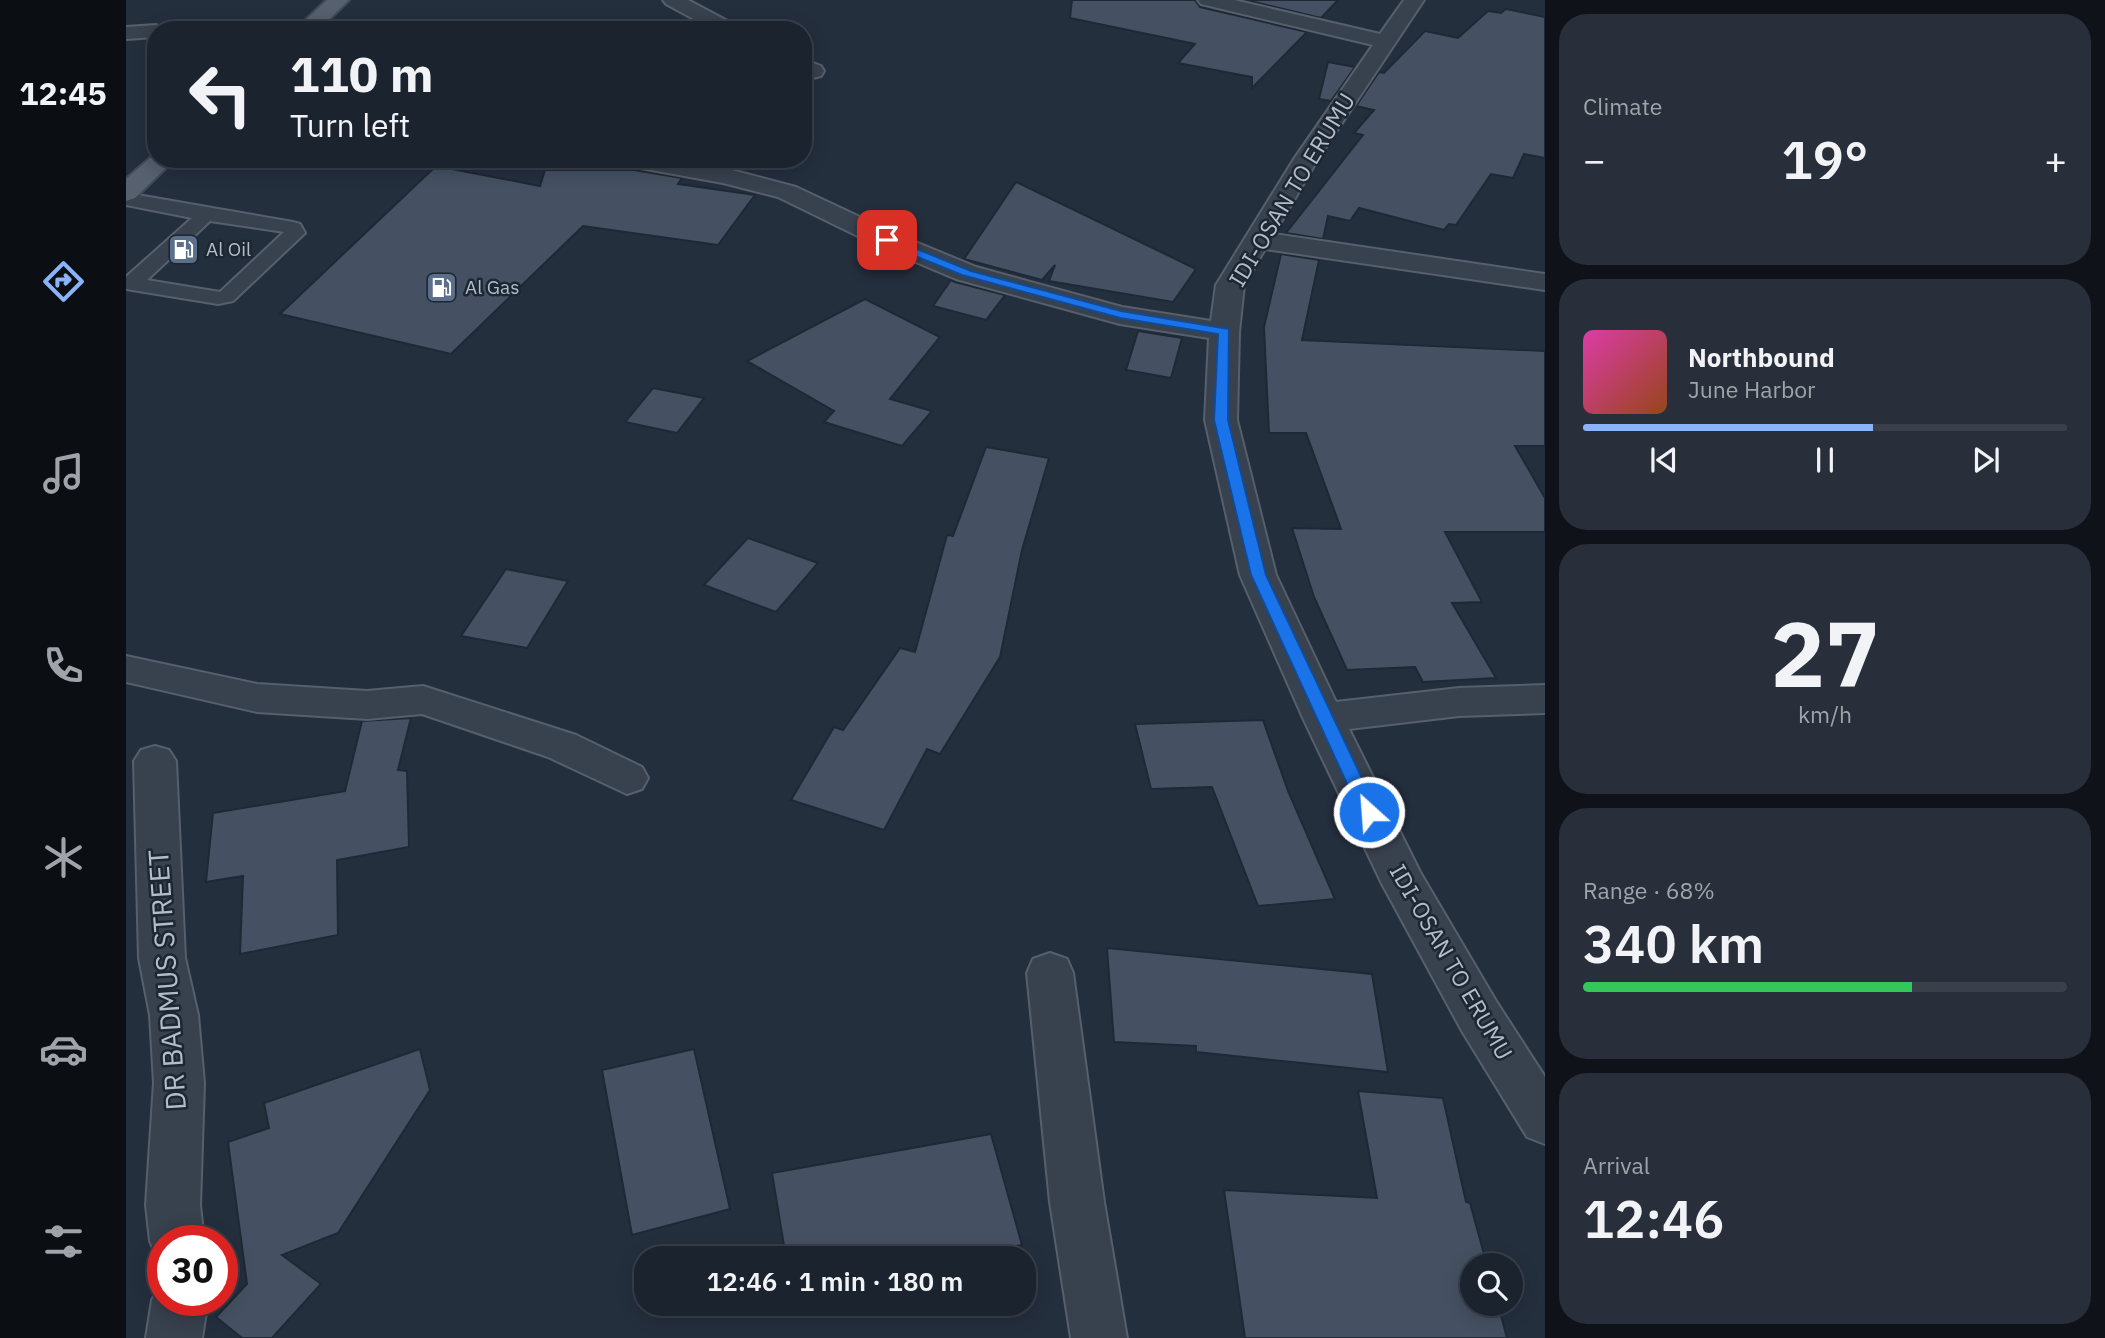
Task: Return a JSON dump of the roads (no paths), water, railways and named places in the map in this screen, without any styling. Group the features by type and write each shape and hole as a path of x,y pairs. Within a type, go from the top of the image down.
{"main road":[{"path":"314,21 339,0"},
{"path":"126,193 153,168"}],"street":[{"path":"673,0 713,21"},
{"path":"1208,0 1386,42"},
{"name":"IDI-OSAN TO ERUMU","path":"1414,0 1306,159 1230,285 1224,332 1221,420 1258,575 1323,718 1403,882 1479,1016 1545,1121"},
{"path":"126,33 147,32"},
{"path":"679,168 787,192 887,240 967,273 1120,315 1224,332"},
{"path":"1259,240 1545,282"},
{"path":"126,669 257,698 367,705 423,700 562,746 626,778"},
{"path":"1323,718 1459,702 1545,699"},
{"name":"DR BADMUS STREET","path":"155,761 162,958 174,1015 179,1083 173,1205 175,1225"},
{"path":"1050,973 1077,1202 1099,1338"},
{"path":"174,1338 177,1316"}],"lane":[{"path":"126,199 205,215 293,228 295,233 226,297 218,298 128,283"},
{"path":"128,283 205,215"}],"place":[{"name":"Al Oil","path":"183,249"},
{"name":"Al Gas","path":"442,287"}]}
